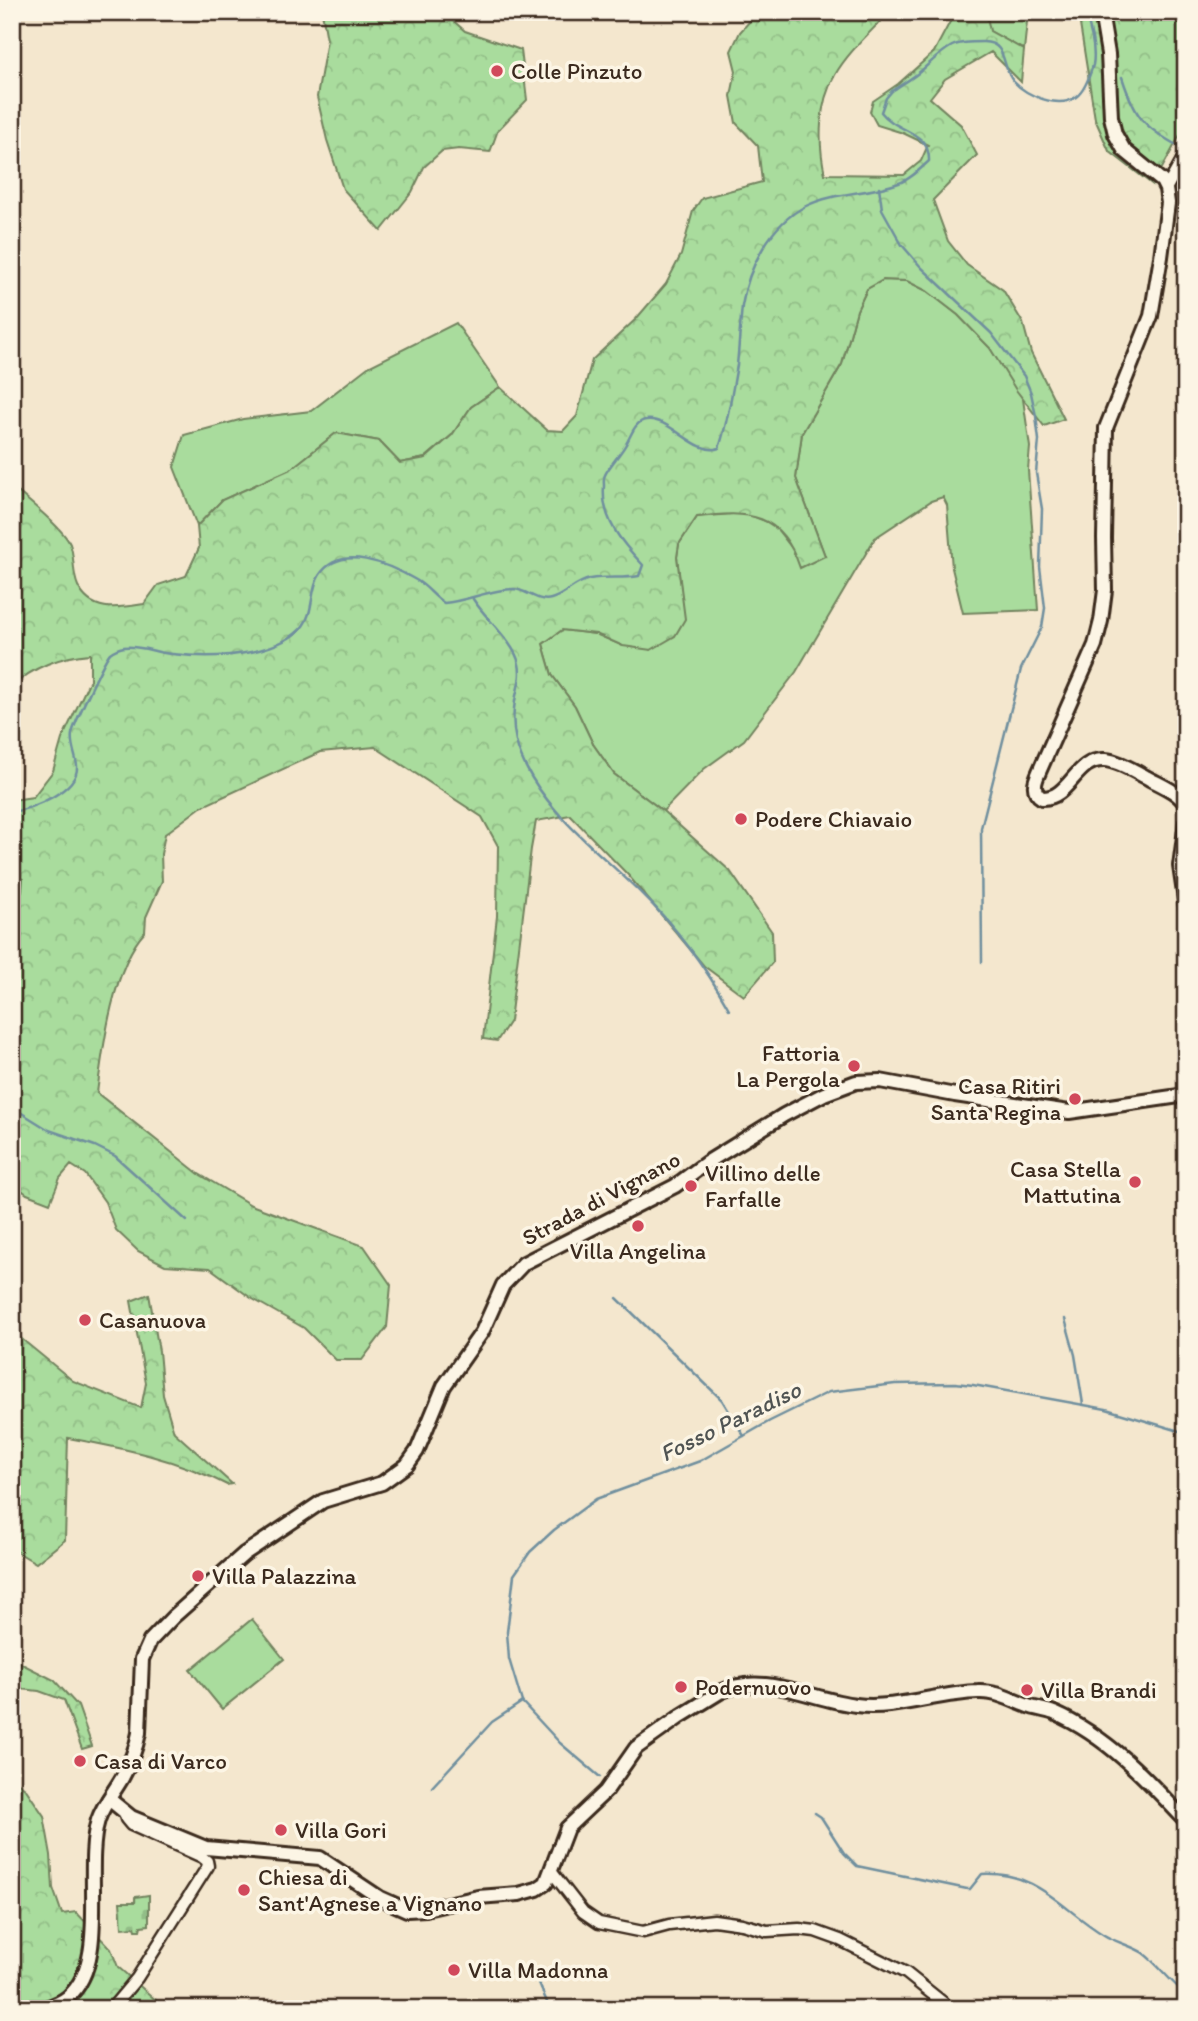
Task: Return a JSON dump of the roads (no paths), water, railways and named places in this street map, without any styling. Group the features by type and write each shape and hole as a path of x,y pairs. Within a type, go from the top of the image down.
{"street":[{"path":"1101,12 1108,54 1111,117 1115,134 1124,150 1160,178 1166,189 1168,203 1151,316 1107,425 1105,590 1101,621 1095,645 1035,788 1042,798 1054,796 1086,766 1105,760 1124,766 1167,788 1185,803"},
{"path":"1166,189 1186,153"},
{"path":"1186,822 1180,866 1186,907"},
{"name":"Strada di Vignano","path":"43,2009 60,2003 76,1988 90,1956 93,1930 94,1839 99,1817 137,1744 142,1659 150,1641 244,1554 323,1501 382,1483 407,1465 417,1451 444,1386 482,1332 503,1285 524,1263 675,1186 774,1120 840,1087 856,1082 874,1081 1069,1112 1186,1095"},
{"path":"109,1799 124,1812 206,1848 317,1857 386,1902 411,1911 469,1899 529,1892 546,1883 567,1828 606,1791 638,1746 720,1692 749,1684 775,1686 850,1704 870,1706 973,1692 1001,1694 1025,1705 1054,1713 1098,1740 1139,1770 1186,1821"},
{"path":"111,2009 137,1978 208,1863 200,1855 135,1827 125,1819 124,1812"},
{"path":"551,1871 583,1912 599,1923 643,1932 669,1925 714,1920 767,1931 815,1931 840,1940 906,1973 951,2009"}],"waterway":[{"path":"12,812 53,797 76,775 72,734 110,653 119,648 130,647 182,655 222,656 272,646 293,635 303,626 319,576 328,566 339,560 366,560 393,568 420,582 444,603 514,589 546,600 590,579 639,576 643,565 609,520 604,498 604,476 636,426 646,420 664,424 702,447 719,448 737,365 745,292 755,262 772,236 793,214 806,206 828,198 903,182 929,161 924,143 881,112 892,91 952,46 967,42 991,43 1000,51 1013,81 1026,91 1043,99 1060,102 1076,97 1087,82 1094,59 1092,38 1084,12"},
{"path":"1122,77 1131,102 1142,120 1180,147"},
{"path":"879,187 882,209 902,245 921,267 991,333 1024,376 1036,416 1039,440 1036,473 1042,509 1040,567 1045,608 1042,627 1021,669 981,828 982,962"},
{"path":"473,599 506,639 519,664 514,732 522,760 532,778 569,825 642,894 679,934 729,1009"},
{"path":"12,1107 49,1130 115,1156 187,1221"},
{"path":"617,1298 722,1400 744,1436"},
{"path":"1065,1319 1075,1355 1083,1404"},
{"name":"Fosso Paradiso","path":"600,1777 560,1743 522,1702 509,1659 507,1632 514,1575 530,1552 554,1530 596,1499 700,1461 770,1421 829,1392 895,1384 973,1385 1106,1409 1186,1433"},
{"path":"12,1399 17,1420"},
{"path":"432,1787 492,1722 522,1702"},
{"path":"815,1813 821,1817 844,1853 857,1866 967,1889 970,1889 982,1874 1002,1875 1034,1885 1104,1935 1143,1953 1186,1994"},
{"path":"533,1970 550,2009"}],"place":[{"name":"Colle Pinzuto","path":"497,71"},
{"name":"Podere Chiavaio","path":"741,819"},
{"name":"Fattoria La Pergola","path":"854,1066"},
{"name":"Casa Ritiri Santa Regina","path":"1075,1099"},
{"name":"Casa Stella Mattutina","path":"1135,1182"},
{"name":"Villino delle Farfalle","path":"691,1186"},
{"name":"Villa Angelina","path":"638,1226"},
{"name":"Casanuova","path":"85,1320"},
{"name":"Villa Palazzina","path":"198,1576"},
{"name":"Podernuovo","path":"681,1687"},
{"name":"Villa Brandi","path":"1027,1690"},
{"name":"Casa di Varco","path":"80,1761"},
{"name":"Villa Gori","path":"281,1830"},
{"name":"Chiesa di Sant'Agnese a Vignano","path":"244,1890"},
{"name":"Villa Madonna","path":"454,1970"}]}
